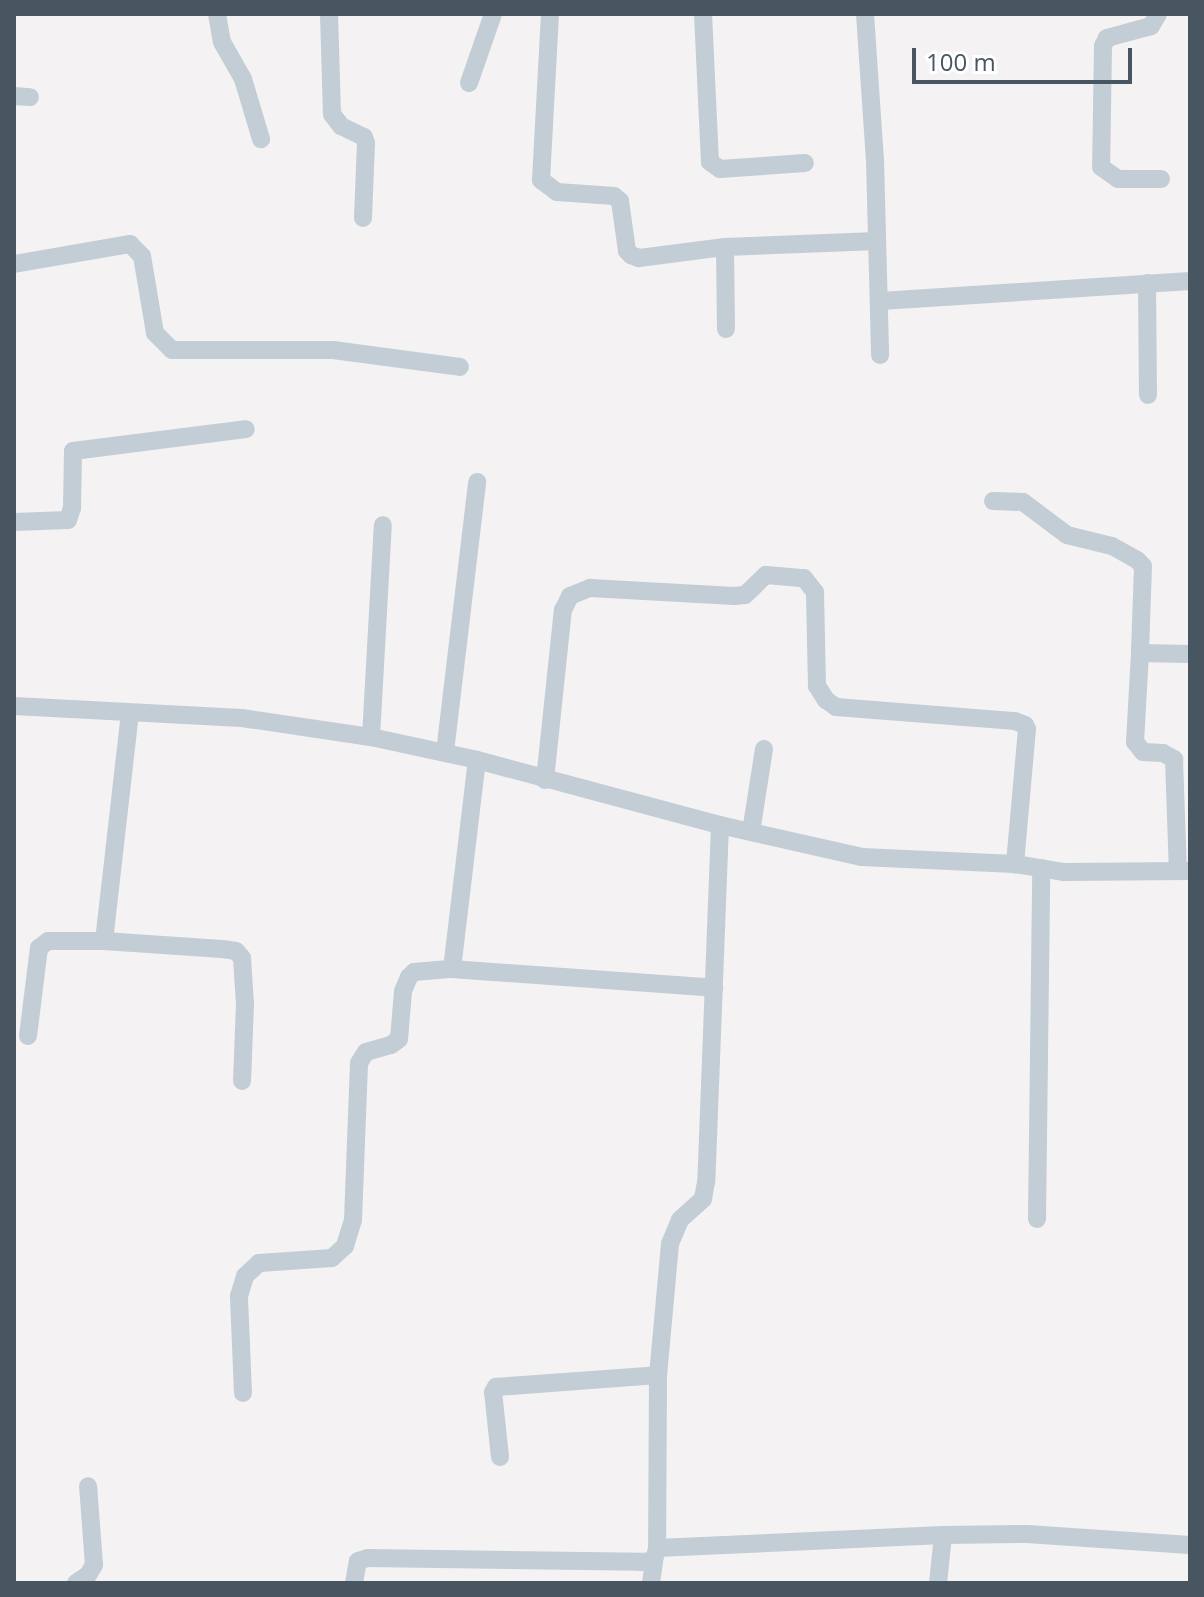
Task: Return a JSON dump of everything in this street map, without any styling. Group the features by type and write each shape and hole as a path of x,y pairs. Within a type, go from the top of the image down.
{"street":[{"path":"217,14 222,42 243,79 261,139"},
{"path":"329,14 332,114 341,126 364,137 366,143 363,218"},
{"path":"469,83 493,14"},
{"path":"550,14 544,185 557,192 614,196 620,201 627,251 639,258 725,247 877,241"},
{"path":"703,14 710,162 720,169 805,163"},
{"path":"865,14 881,301 880,355"},
{"path":"1158,14 1151,26 1107,38 1103,46 1101,167 1118,179 1161,179"},
{"path":"14,264 130,244 142,256 155,333 172,350 333,350 460,367"},
{"path":"725,247 726,329"},
{"path":"881,301 1190,281"},
{"path":"1147,283 1148,395"},
{"path":"14,522 68,520 72,508 73,451 246,429"},
{"path":"445,752 477,482"},
{"path":"14,706 242,718 371,737 445,752 720,825 862,857 1015,864 1064,872 1184,871 1174,759 1168,754 1139,750 1135,742 1143,566 1112,546 1067,535 1052,527 1023,502 993,501"},
{"path":"371,737 383,525"},
{"path":"545,780 563,610 570,596 590,588 734,596 749,592 766,575 804,578 815,592 817,686 826,700 836,707 1015,721 1025,725 1015,864"},
{"path":"1140,653 1190,654"},
{"path":"104,941 130,714"},
{"path":"751,832 764,749"},
{"path":"452,969 477,760"},
{"path":"651,1583 656,1554 658,1375 672,1233 703,1199 706,1182 720,825"},
{"path":"1037,1219 1041,868"},
{"path":"28,1036 39,948 48,941 104,941 236,951 242,958 245,1004 242,1081"},
{"path":"243,1393 239,1296 245,1276 259,1263 332,1258 345,1246 353,1220 359,1063 366,1052 391,1045 399,1039 403,991 414,972 452,969 714,988"},
{"path":"500,1457 493,1392 496,1387 658,1375"},
{"path":"76,1583 88,1575 94,1565 88,1486"},
{"path":"354,1583 358,1561 368,1558 656,1554 943,1535 1027,1534 1190,1545"},
{"path":"938,1583 943,1535"}]}
